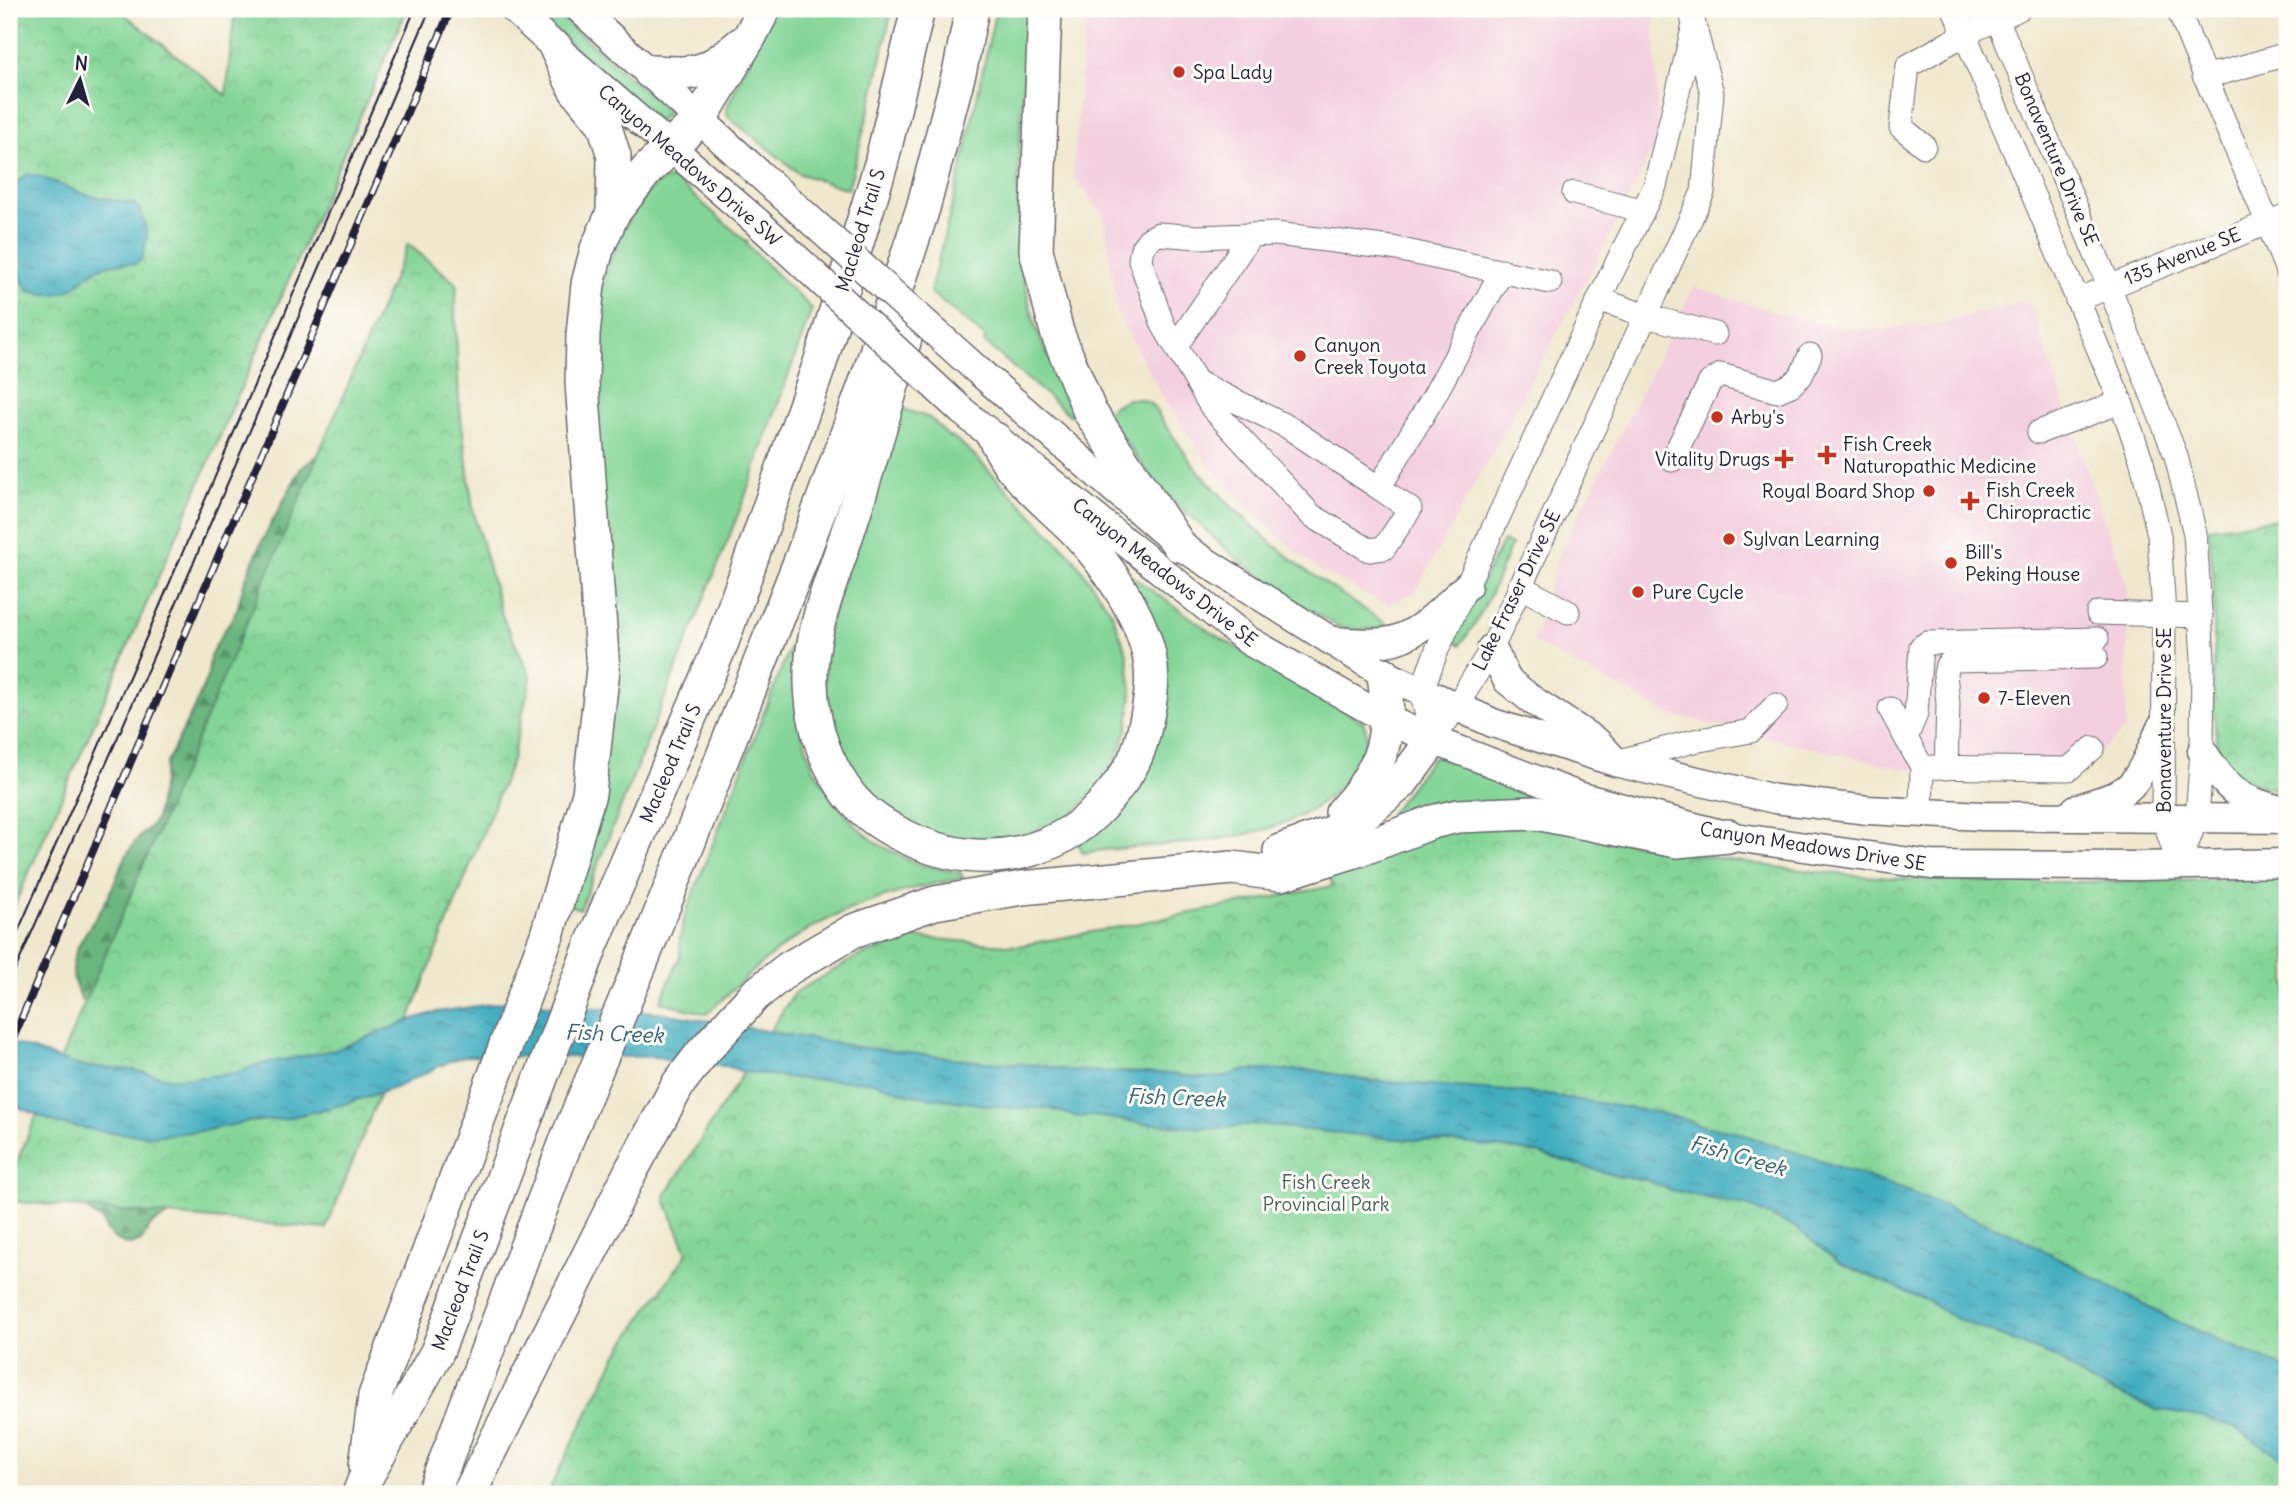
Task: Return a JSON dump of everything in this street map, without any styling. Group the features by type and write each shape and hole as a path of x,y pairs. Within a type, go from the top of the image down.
{"highway":[{"name":"Macleod Trail S","path":"361,1488 437,1352 591,946 722,642 811,388 881,164 918,9"},
{"path":"433,1494 567,1139 640,965 802,557 869,374 923,208 960,69 972,9"},
{"path":"1045,9 1036,250 1057,332 1090,412 1179,545"},
{"path":"650,72 691,74 716,65 757,22"},
{"path":"361,1488 375,1396 547,935 589,794 603,669 582,383 588,284 597,249 612,213 647,170 699,119 757,22"},
{"path":"556,48 575,89 604,124 614,156 612,213"},
{"path":"923,208 926,256 886,412 815,634 810,680 814,717 824,752 844,788 864,810 886,828 930,848 972,857 1013,855 1060,838 1072,833 1103,806 1133,766 1141,747 1153,687 1150,659 1140,625 1113,579 1078,533 1010,465 995,439"},
{"path":"1319,838 1371,778 1385,739 1388,703 1384,674"},
{"path":"1232,868 1348,827 1401,783 1433,740"},
{"path":"469,1494 632,1169 679,1083 755,995 789,968 853,931 934,903 1022,888 1232,868 1281,874 1364,848 1432,822 1458,816 1536,813 1677,841 1728,836"}],"main road":[{"name":"Canyon Meadows Drive SW","path":"514,9 757,222 865,321"},
{"name":"Canyon Meadows Drive SW","path":"580,9 881,282"},
{"name":"Canyon Meadows Drive SE","path":"881,282 975,368 1179,545 1384,674 1493,723 1615,762 1775,799 1921,813 2287,819"},
{"name":"Canyon Meadows Drive SE","path":"865,321 995,439 1249,641 1386,719 1578,796 1728,836 1931,865 2287,863"},
{"path":"1335,641 1385,642 1406,636 1467,586"},
{"path":"1492,648 1507,680 1532,700 1598,743 1615,762"},
{"path":"2057,816 2109,798 2131,785 2162,726"},
{"path":"2202,751 2230,790 2254,804 2287,812"}],"street":[{"name":"Bonaventure Drive SE","path":"1954,9 2120,402 2142,462 2159,535 2164,614 2163,817 2179,865"},
{"path":"2178,9 2204,76 2278,218 2287,271"},
{"name":"Bonaventure Drive SE","path":"2003,12 2176,456 2195,534 2201,616 2202,751 2197,817 2179,865"},
{"path":"1924,146 1900,127 1908,66 2003,12"},
{"name":"Lake Fraser Drive SE","path":"1421,692 1437,650 1599,299 1655,186 1692,17"},
{"name":"Lake Fraser Drive SE","path":"1433,740 1492,648 1703,192 1712,93 1692,17"},
{"path":"2204,76 2287,54"},
{"path":"1574,194 1633,208 1642,213"},
{"name":"135 Avenue SE","path":"2077,300 2278,218"},
{"path":"1197,382 1288,427 1410,509 1384,548 1368,550 1311,515 1212,408 1163,325 1140,260 1142,248 1149,239 1159,234 1198,237 1276,234 1392,248 1550,282"},
{"path":"1176,346 1251,235"},
{"path":"1379,488 1434,396 1502,271"},
{"path":"1599,299 1646,316 1715,334"},
{"path":"1672,460 1710,382 1721,375 1777,391 1791,385 1801,376 1810,355"},
{"path":"2039,432 2120,402"},
{"path":"1519,586 1568,612"},
{"path":"2098,613 2201,616"},
{"path":"1906,738 1916,714 1921,647 1927,643 2097,648 1954,660 1947,666 1945,674 1948,704 1947,768"},
{"path":"1421,692 1433,740"},
{"path":"1615,762 1694,741 1751,731 1776,705"},
{"path":"1890,709 1922,768 1921,813"},
{"path":"1922,768 2069,769 2093,748"}],"shaded area":[{"path":"1086,9 1654,9 1659,138 1594,266 1415,593 1387,605 1317,569 1265,523 1211,467 1168,406 1117,312 1104,216 1073,176"},
{"path":"1694,287 1778,313 1847,329 1882,330 1939,324 2028,300 2128,588 2126,728 2073,779 1903,769 1671,715 1533,642 1557,559"}],"green space":[{"path":"9,9 118,9 226,95 235,9 407,9 9,918"},
{"path":"531,9 551,9 668,111 659,122"},
{"path":"773,9 892,9 875,88 848,189 800,174 728,117 726,109"},
{"path":"996,9 1030,9 1018,168 1020,247 1035,324 1049,358 1078,411 1071,416 984,342 986,338 930,292 962,167"},
{"path":"668,179 677,181 748,243 747,245 812,309 743,502 580,909 568,905 591,831 599,289 617,244 635,210 645,195"},
{"path":"408,244 457,284 455,311 459,401 473,510 502,616 531,677 512,760 326,1229 9,1201 9,1180"},
{"path":"1128,399 1142,399 1151,404 1194,466 1229,504 1269,541 1304,569 1389,626 1352,630 1337,626 1273,587 1234,556 1150,475 1105,414"},
{"path":"897,407 930,418 950,438 972,453 1072,556 1112,613 1127,654 1132,692 1128,727 1115,762 1096,790 1069,817 1001,845 933,840 850,781 823,709 827,633"},
{"path":"330,447 120,936 107,949 92,1002 82,1001 75,985 73,970 78,946 108,897 128,852 156,819 166,764 197,702 208,675 214,648 237,610 244,583 261,543 301,468"},
{"path":"2287,518 2287,793 2256,784 2230,771 2217,748 2214,712 2214,583 2208,528"},
{"path":"1503,541 1511,545 1483,609 1460,645 1453,639"},
{"path":"1120,568 1217,636 1362,721 1367,735 1363,751 1335,791 1306,813 1272,827 1235,837 1082,853 1078,842 1152,724"},
{"path":"801,618 808,620 801,730 813,767 832,798 857,827 878,844 914,863 961,873 963,878 888,896 850,909 815,926 772,955 707,1014 660,1002 680,957 680,937 685,915"},
{"path":"1437,757 1526,793 1524,802 1414,812 1389,820 1388,817 1432,758"},
{"name":"Fish Creek Provincial Park","path":"1544,825 1743,862 1863,876 2022,882 2287,879 2287,1494 547,1494 618,1352 659,1293 663,1293 662,1289 686,1255 665,1196 794,993 855,958 911,937 1018,946 1333,886 1328,874 1449,829"},
{"path":"181,1192 167,1216 150,1226 141,1241 131,1245 113,1237 103,1221 81,1206"}],"water":[{"path":"27,174 87,195 134,204 140,210 147,238 142,259 136,264 114,264 98,269 64,292 46,294 28,291 9,256 9,196 12,187"},
{"name":"Fish Creek","path":"504,1002 658,1012 858,1047 1066,1070 1172,1074 1201,1078 1223,1077 1246,1070 1313,1070 1365,1080 1535,1093 1655,1112 1705,1127 1730,1130 1900,1188 2016,1235 2169,1318 2287,1369 2287,1462 2235,1428 2205,1418 2157,1410 2090,1382 2056,1358 1953,1317 1928,1301 1839,1263 1795,1227 1750,1207 1671,1190 1646,1180 1617,1176 1533,1152 1254,1124 1218,1129 1094,1116 1078,1117 1047,1108 1011,1108 911,1095 874,1082 802,1079 743,1072 727,1066 693,1065 657,1057 465,1056 395,1088 334,1107 283,1119 153,1136 59,1124 9,1103 9,1042 80,1066 134,1070 169,1078 195,1078 235,1073 261,1064 335,1050 437,1012"}],"tram line":[{"path":"9,952 415,9"},
{"path":"9,984 158,646 430,9"}],"railway":[{"path":"9,1048 451,9"}],"place":[{"name":"Spa Lady","path":"1179,72"},
{"name":"Canyon Creek Toyota","path":"1300,356"},
{"name":"Arby's","path":"1717,417"},
{"name":"Fish Creek Naturopathic Medicine","path":"1827,455"},
{"name":"Vitality Drugs","path":"1784,459"},
{"name":"Royal Board Shop","path":"1929,491"},
{"name":"Fish Creek Chiropractic","path":"1970,501"},
{"name":"Sylvan Learning","path":"1729,539"},
{"name":"Bill's Peking House","path":"1951,563"},
{"name":"Pure Cycle","path":"1638,592"},
{"name":"7-Eleven","path":"1984,698"}]}
